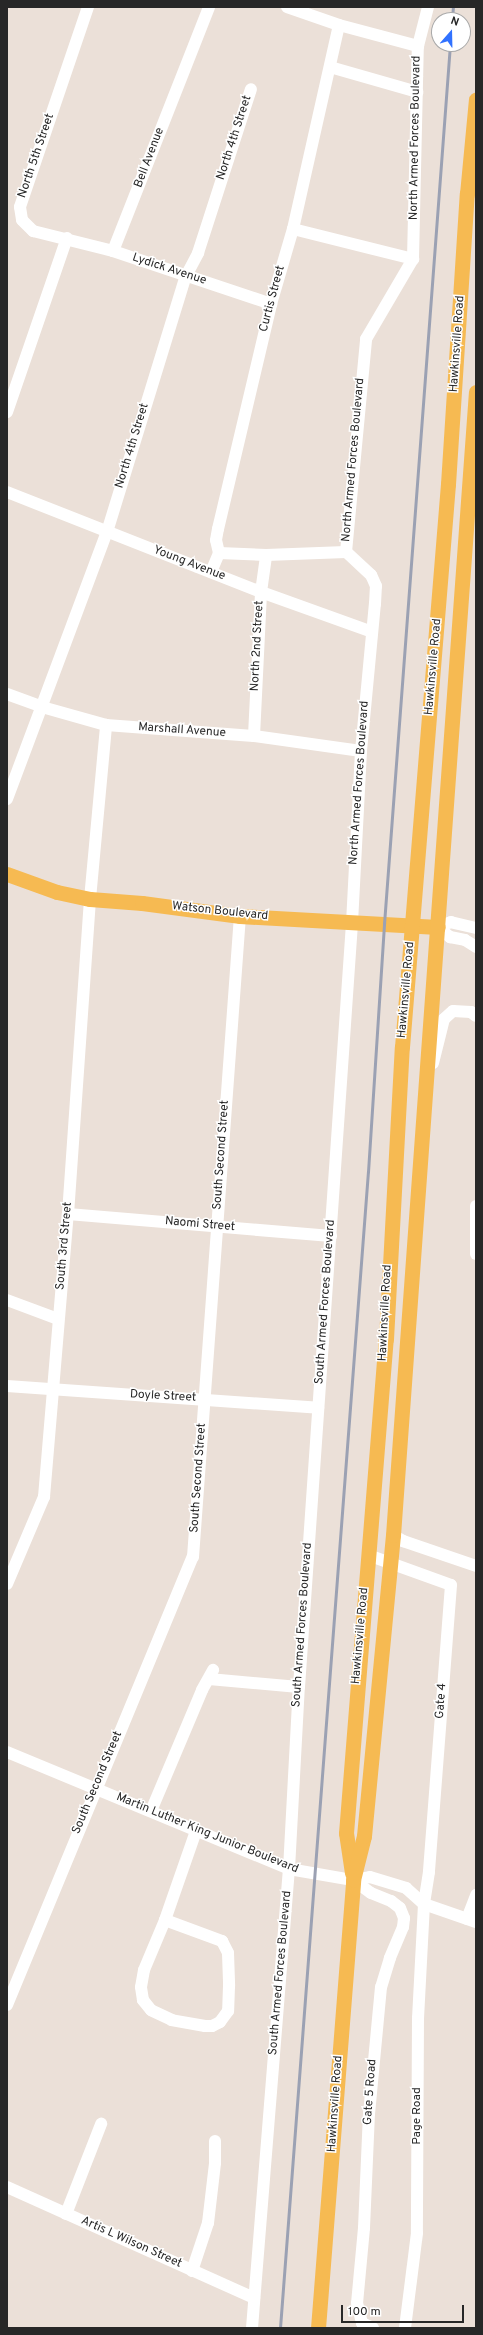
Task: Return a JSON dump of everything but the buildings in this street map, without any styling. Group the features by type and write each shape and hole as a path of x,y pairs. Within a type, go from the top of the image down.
{"main road":[{"name":"Hawkinsville Road","path":"353,1880 346,1833 386,1339 401,1070 448,484 467,194 476,99"},
{"name":"Hawkinsville Road","path":"318,2328 353,1880 364,1836 393,1534 438,927 447,770 476,392"},
{"name":"Watson Boulevard","path":"7,874 57,892 90,899 142,903 240,916 438,927"}],"street":[{"name":"North 5th Street","path":"67,238 33,231 22,220 20,207 88,7"},
{"name":"Bell Avenue","path":"113,251 209,7"},
{"path":"287,7 339,25 418,46"},
{"name":"North Armed Forces Boulevard","path":"352,922 361,751 376,586 371,575 346,552 366,339 413,259 418,46 428,7"},
{"name":"Curtis Street","path":"211,572 219,553 216,540 218,529 271,304 293,230 339,25"},
{"path":"330,67 417,92"},
{"name":"North 4th Street","path":"7,800 106,532 186,276 198,252 252,89"},
{"path":"293,230 413,259"},
{"name":"Lydick Avenue","path":"67,238 113,251 271,304"},
{"path":"7,412 67,238"},
{"name":"Young Avenue","path":"7,492 261,592 372,632"},
{"path":"219,553 266,555 346,552"},
{"name":"North 2nd Street","path":"254,736 261,592 266,555"},
{"name":"Marshall Avenue","path":"7,694 42,707 106,725 254,736 361,751"},
{"name":"South 3rd Street","path":"7,1584 44,1497 68,1214 90,899 106,725"},
{"name":"South Second Street","path":"7,2005 193,1557 216,1226 240,916"},
{"name":"South Armed Forces Boulevard","path":"252,2328 289,1869 298,1687 352,922"},
{"name":"Watson Boulevard","path":"438,927 451,922 476,928"},
{"path":"438,927 450,937 465,940 476,947"},
{"path":"425,1103 444,1019 453,1011 471,1012 476,1016"},
{"path":"476,1206 476,1254"},
{"name":"Naomi Street","path":"68,1214 331,1236"},
{"path":"7,1300 58,1319"},
{"name":"Doyle Street","path":"7,1386 318,1408"},
{"path":"393,1534 403,1541 476,1566"},
{"name":"Gate 4","path":"368,1555 451,1585 429,1872 424,1904"},
{"path":"152,1811 202,1690 211,1674 298,1687"},
{"name":"Martin Luther King Junior Boulevard","path":"7,1752 289,1869 353,1880 370,1877 406,1888 424,1904 472,1921"},
{"path":"165,1920 222,1941 228,1953 230,1986 228,2011 220,2022 212,2026 172,2020 151,2010 143,2000 141,1987 144,1970 165,1920 196,1831"},
{"name":"Gate 5 Road","path":"353,1880 371,1893 391,1901 400,1908 404,1918 403,1927 390,1958 381,1987 369,2112 363,2247 358,2303 362,2323 373,2328"},
{"path":"472,1921 476,1895"},
{"name":"Page Road","path":"405,2328 417,2233 418,2018 424,1904"},
{"path":"66,2214 101,2124"},
{"path":"192,2271 208,2223 215,2164 215,2141"},
{"name":"Artis L Wilson Street","path":"7,2187 254,2298"}],"railway":[{"path":"453,7 453,12"},
{"path":"280,2328 368,1172 384,924 449,52"}]}
